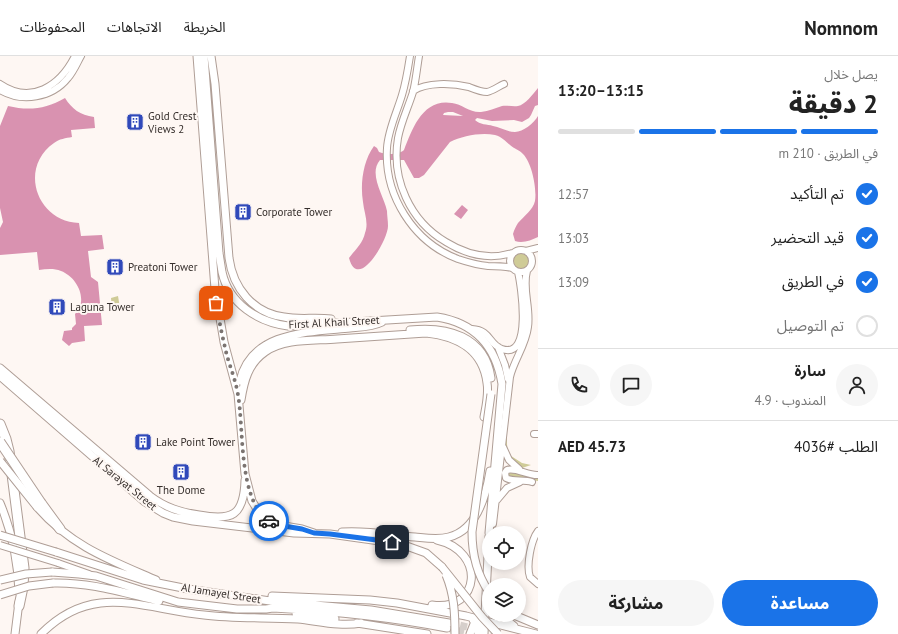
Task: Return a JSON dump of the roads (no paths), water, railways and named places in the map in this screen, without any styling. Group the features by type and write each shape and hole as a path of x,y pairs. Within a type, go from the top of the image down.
{"highway":[{"path":"0,424 9,451 23,558 23,582 19,606"},
{"path":"0,442 39,505 60,529"}],"main road":[{"path":"197,56 216,303 224,342 238,394 245,474 255,508 265,519 278,525 302,529 314,533"},
{"name":"First Al Khail Street","path":"204,56 219,253 222,273 226,283 238,302 256,316 266,321 288,326 437,317 455,321 472,329 482,338 490,348 500,372 502,384 499,448 491,526"},
{"path":"212,56 229,258 232,275 236,284 249,301 268,313 285,318 326,319 340,322"},
{"path":"238,394 240,377 248,362 268,344 288,335 372,326 386,319"},
{"path":"268,344 289,340 415,329 432,329 449,331 468,340 482,355 490,374 491,394 472,532 473,557 482,580"},
{"path":"240,406 245,378 251,366 265,352 282,344 426,333 456,339 471,350 477,358 482,366 488,384 471,520"},
{"name":"Al Sarayat Street","path":"0,368 145,502 163,513 193,521 294,534 330,534 392,542 418,550 432,558 442,568 482,617 498,634"},
{"name":"Al Sarayat Street","path":"0,376 150,496 166,507 175,511 217,518 228,516 238,510 243,500 245,474"},
{"path":"330,534 350,532 431,538 449,537 462,531 479,510 484,500 491,464 499,448"},
{"path":"0,461 39,505"},
{"path":"0,503 8,524 15,552 19,582 19,606 15,634"},
{"path":"60,529 75,541 95,553 165,584"},
{"name":"Al Jamayel Street","path":"0,535 139,579 202,591 260,598 270,601 364,610 448,625 340,612 273,608 222,608 178,602 96,576 79,574 52,572 26,574 0,580"},
{"path":"415,606 425,604 445,606 453,603 461,599 470,584 472,574 470,564 465,556 459,549 451,544 431,538"},
{"path":"442,568 453,595 455,634"},
{"path":"0,595 29,586 54,583 72,583 90,585 159,601 178,602"},
{"path":"260,598 270,596 370,600 415,606 469,616 482,620"},
{"path":"41,634 55,622 75,610 98,603 115,602 130,603 202,615 298,619 349,625 361,623"},
{"path":"266,609 274,612 312,615 427,634"},
{"path":"469,616 475,622 478,628 478,634"},
{"path":"526,620 538,625"},
{"path":"475,622 482,621"},
{"path":"470,634 475,622"},
{"path":"484,622 484,634"},
{"path":"488,622 536,634"},
{"path":"509,622 520,629"}],"street":[{"path":"0,84 12,90 23,93 44,89 51,86 63,75 74,56"},
{"path":"0,90 10,95 23,97 46,94 54,90 68,79 81,56"},
{"path":"410,56 404,85 387,148 391,185 402,211 414,227 428,241 442,251 457,258 472,263 512,268 518,272 522,272 529,268 538,260"},
{"path":"419,56 413,92 401,127 397,148 397,165 402,187 410,206 420,221 430,231 456,248 481,256 498,256 519,250 526,251 538,248"},
{"path":"415,80 426,86"},
{"path":"413,92 426,86 443,85 459,86 489,92 504,84"},
{"path":"397,202 404,201 410,206"},
{"path":"492,526 496,501 499,448 509,385 512,369 529,326 525,283 531,256 526,251"},
{"path":"512,253 509,260 512,268"},
{"path":"498,347 502,349 512,348 520,341 523,321 518,272"},
{"path":"472,329 482,331 498,347 505,365 509,385"},
{"path":"499,448 516,468 537,475"},
{"path":"535,482 508,479 505,476 505,471 511,469 527,474 537,475"},
{"path":"496,501 503,491 512,484 518,482 535,482"},
{"path":"533,542 533,535 538,526"},
{"path":"538,531 530,553 526,577 531,583 538,585"},
{"path":"0,545 96,576"}],"tunnel":[{"path":"450,623 495,633"},
{"path":"447,628 472,634"}],"place":[{"name":"Gold Crest Views 2","path":"135,122"},
{"name":"Corporate Tower","path":"243,212"},
{"name":"Preatoni Tower","path":"115,267"},
{"name":"Laguna Tower","path":"57,307"},
{"name":"Lake Point Tower","path":"143,442"},
{"name":"The Dome","path":"181,472"}]}
